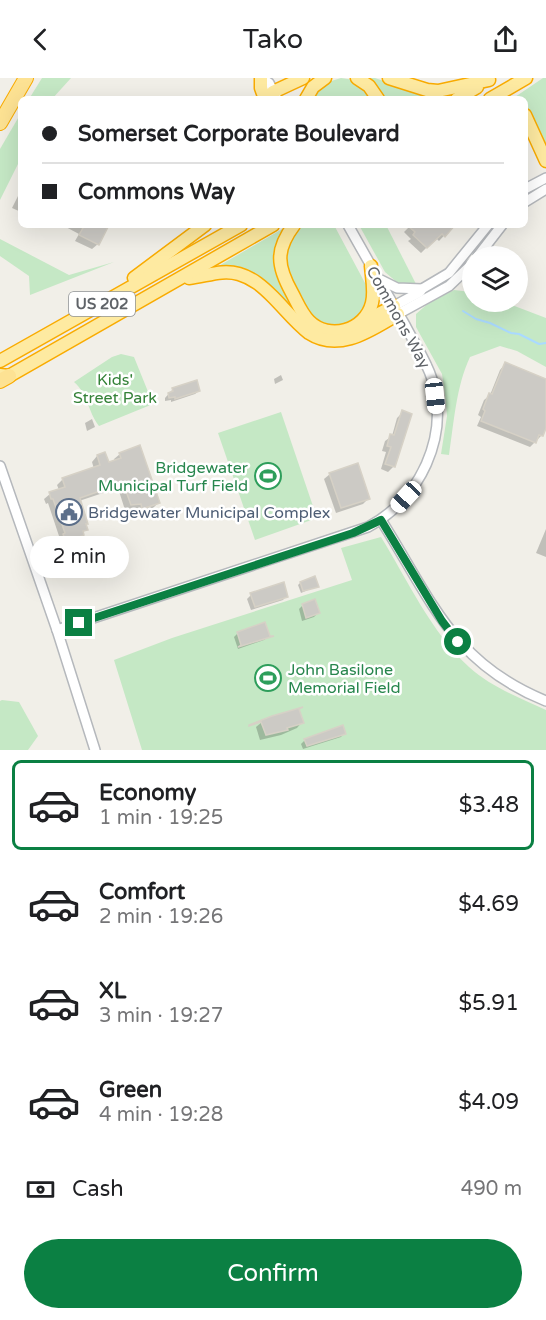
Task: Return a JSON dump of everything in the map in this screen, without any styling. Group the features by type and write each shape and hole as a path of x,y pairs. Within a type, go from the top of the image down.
{"highway":[{"path":"0,123 26,78"},
{"path":"269,88 303,78"},
{"path":"308,96 313,87 325,78"},
{"path":"357,78 369,86 376,96"},
{"path":"389,78 427,90 438,91 491,79"},
{"path":"495,96 526,78"},
{"path":"462,96 491,79"},
{"path":"528,122 546,161"},
{"path":"95,308 201,228"},
{"name":"US 202","path":"0,361 236,228"},
{"name":"US 202","path":"3,377 268,228"},
{"path":"292,228 280,249 280,265 286,283 304,315 314,325 333,332 345,330 396,310"},
{"path":"361,323 372,303 371,266"},
{"path":"179,279 226,272 249,277 267,291 310,333 327,340 355,337 396,310"}],"street":[{"path":"528,187 546,178"},
{"path":"528,200 546,189"},
{"name":"Commons Way","path":"57,630 368,527 381,520 406,497 424,472 432,449 436,420 435,396 430,374 350,228"},
{"path":"396,310 422,289 449,273 486,228"},
{"path":"486,246 500,228"},
{"path":"396,310 449,286 462,274"},
{"path":"378,279 397,288 422,289"},
{"path":"0,466 57,630 95,750"},
{"path":"381,520 442,621 458,642 495,675 516,688 546,701"}],"green space":[{"path":"42,78 71,78 55,96 31,96"},
{"path":"341,78 354,80 371,96 315,96 322,84"},
{"path":"365,78 375,78 416,92 439,96 380,96"},
{"path":"546,78 546,152 528,116 528,96 516,96"},
{"path":"18,118 18,164 0,200 0,149"},
{"path":"287,228 278,245 305,326 266,284 217,267"},
{"path":"296,228 336,228 365,283 368,283 369,304 359,320 333,328 310,317 284,273 283,257"},
{"path":"361,228 388,228 416,284 399,284 385,272"},
{"path":"0,239 69,275 114,262 30,295 29,276 0,256"},
{"path":"454,290 462,291 462,312 528,311 546,318 546,367 517,351 500,346 470,357 459,392 449,455 441,454 447,416 442,374 416,327 416,314 431,301"},
{"name":"Kids' Street Park","path":"121,354 134,357 153,404 99,426 82,392 74,382 112,357"},
{"name":"Bridgewater Municipal Turf Field","path":"281,412 317,518 255,540 218,433"},
{"path":"381,537 432,622 455,653 478,674 506,692 546,710 546,750 142,750 114,660 172,638 352,580 341,548"},
{"path":"0,701 19,702 38,736 28,750 0,750"}],"building":[{"path":"83,228 108,228 99,245 79,235"},
{"path":"410,228 452,228 445,237 442,234 427,248 413,235 415,232"},
{"path":"505,362 546,379 546,428 543,436 539,435 536,443 481,421 489,393 492,394"},
{"path":"197,380 200,391 175,399 175,397 169,398 168,393 173,391 172,388"},
{"path":"402,410 412,414 395,467 385,464 391,447 387,446 390,434 394,435"},
{"path":"140,445 160,503 142,509 141,504 131,505 123,483 80,498 88,530 83,531 84,535 66,542 63,534 65,533 49,492 65,487 62,478 100,465 97,455 105,452 109,462 121,458 119,453"},
{"path":"358,463 370,499 341,508 329,473"},
{"path":"315,576 319,587 303,591 300,582"},
{"path":"284,582 288,597 255,607 250,593"},
{"path":"315,599 320,613 306,618 302,604"},
{"path":"265,622 270,636 274,636 238,647 241,645 237,632"},
{"path":"303,707 299,709 304,723 287,728 288,730 266,735 261,722 249,726 272,716"},
{"path":"343,725 346,734 307,746 304,739"}],"waterway":[{"path":"465,312 476,319 519,334 539,344 546,343"}],"place":[{"name":"Bridgewater Municipal Turf Field","path":"268,476"},
{"name":"Bridgewater Municipal Complex","path":"69,512"},
{"name":"John Basilone Memorial Field","path":"268,678"}],"route":[{"path":"79,623 353,533 381,520 442,621 458,642"}]}
